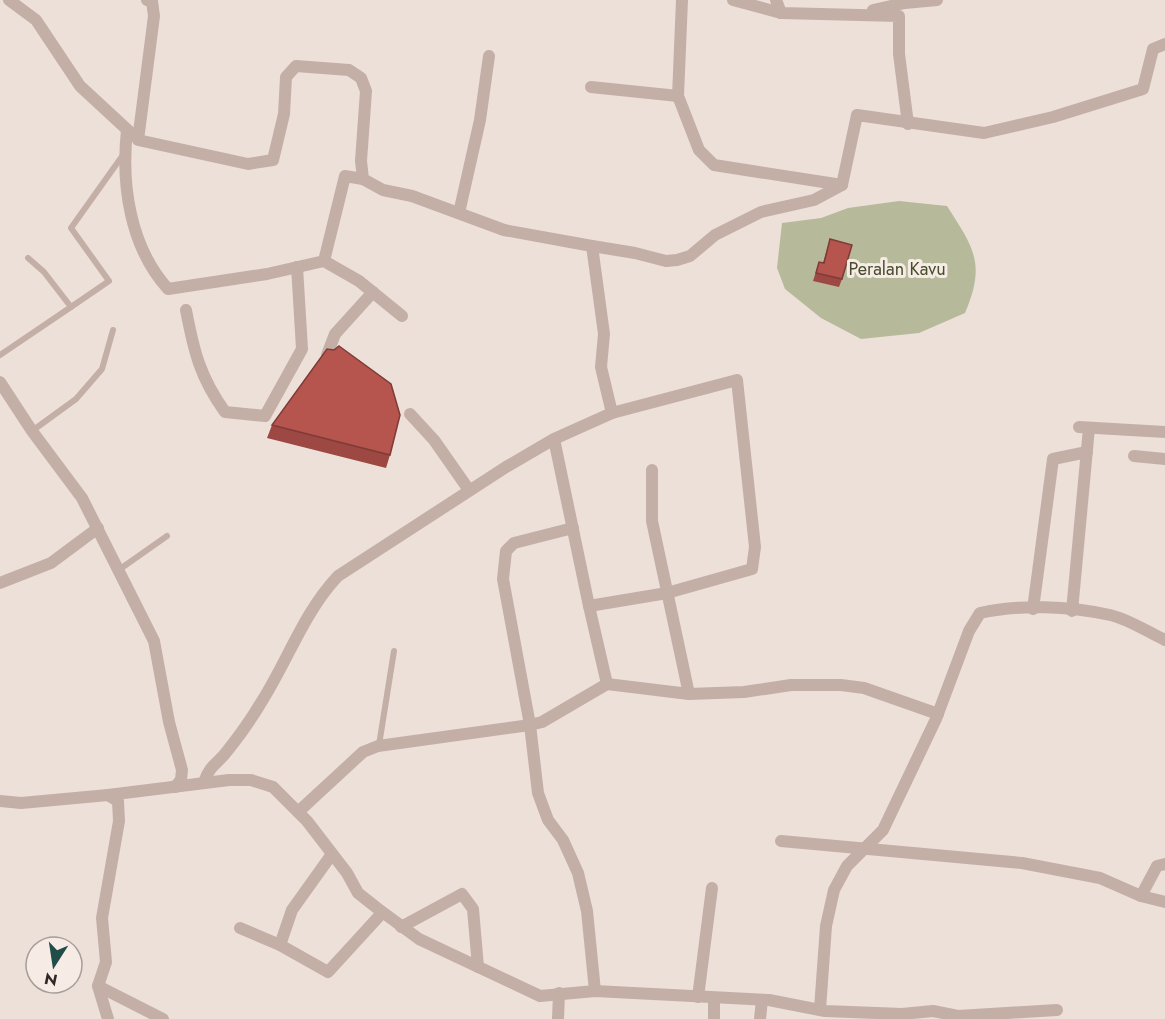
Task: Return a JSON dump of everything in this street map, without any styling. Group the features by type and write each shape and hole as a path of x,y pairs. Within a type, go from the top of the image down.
{"street":[{"path":"9,0 36,20 80,86 138,140 248,164 273,160 285,114 286,77 296,66 349,70 361,78 366,90 361,161 363,179"},
{"path":"138,140 152,48 154,16 150,0"},
{"path":"682,0 678,96 699,150 714,165 842,184"},
{"path":"733,0 781,13 899,16 899,54 908,124"},
{"path":"776,0 781,13"},
{"path":"858,14 905,3 937,0"},
{"path":"324,261 345,176 363,179 383,190 412,196 504,230 635,253 666,261 677,260 690,256 715,235 741,225 762,212 814,200 842,184 857,116 984,133 1118,99 1143,89 1153,49 1165,44"},
{"path":"459,213 480,120 489,56"},
{"path":"591,87 678,96"},
{"path":"128,130 125,153 132,224 154,273 168,289 324,261 359,281 402,316"},
{"path":"592,246 604,334 601,367 612,413"},
{"path":"186,310 193,345 206,386 225,412 265,416 302,349 297,267"},
{"path":"327,355 335,334 373,292"},
{"path":"204,782 210,767 227,752 262,702 325,590 338,576 469,490 554,439 612,413 737,380 742,407 755,547 752,569 667,593 589,606"},
{"path":"0,382 32,431 82,498 120,569 154,641 169,722 182,770 181,780 175,787"},
{"path":"410,414 434,440 469,490"},
{"path":"1072,611 1087,452 1084,428 1165,432"},
{"path":"554,439 607,684"},
{"path":"1033,609 1053,459 1087,452"},
{"path":"1134,456 1165,459"},
{"path":"652,470 652,521 689,694"},
{"path":"0,583 51,563 98,528"},
{"path":"573,528 514,543 506,551 503,579 530,725 538,793 548,820 563,840 578,873 587,911 595,991"},
{"path":"820,1009 826,926 834,890 847,866 883,830 938,714 969,631 980,613 996,609 1033,609 1111,615 1165,640"},
{"path":"298,812 363,752 378,746 542,722 607,684 689,694 744,692 791,686 841,685 864,688 938,714"},
{"path":"0,801 21,803 108,795 204,782 251,780 273,788 298,812 332,854 358,893 382,913 401,927 540,996 595,991 762,999 875,1015 933,1011 959,1017 1057,1010"},
{"path":"108,795 118,801 119,821 102,918 106,962 98,986 108,1019"},
{"path":"781,841 867,847 1022,863 1100,878 1141,896 1165,902"},
{"path":"280,945 292,910 332,854"},
{"path":"1141,896 1158,866 1165,864"},
{"path":"698,997 712,888"},
{"path":"401,927 462,894 473,909 478,967"},
{"path":"240,928 280,945 328,972 382,913"},
{"path":"98,986 163,1019"},
{"path":"558,1019 559,993"},
{"path":"714,998 714,1019"},
{"path":"760,1019 762,999"}],"lane":[{"path":"0,355 109,281 71,228 125,153"},
{"path":"28,258 44,272 71,307"},
{"path":"32,431 76,399 102,369 113,330"},
{"path":"120,569 167,536"},
{"path":"378,746 394,651"}],"green space":[{"name":"Peralan Kavu","path":"899,201 947,206 964,234 970,245 976,269 975,282 965,313 919,333 861,339 821,318 785,289 777,268 782,223 821,218 848,208"}],"building":[{"path":"830,239 852,245 842,279 816,273 819,262 824,263"},
{"path":"339,346 391,384 400,415 390,455 272,425 327,349 334,350"}]}
